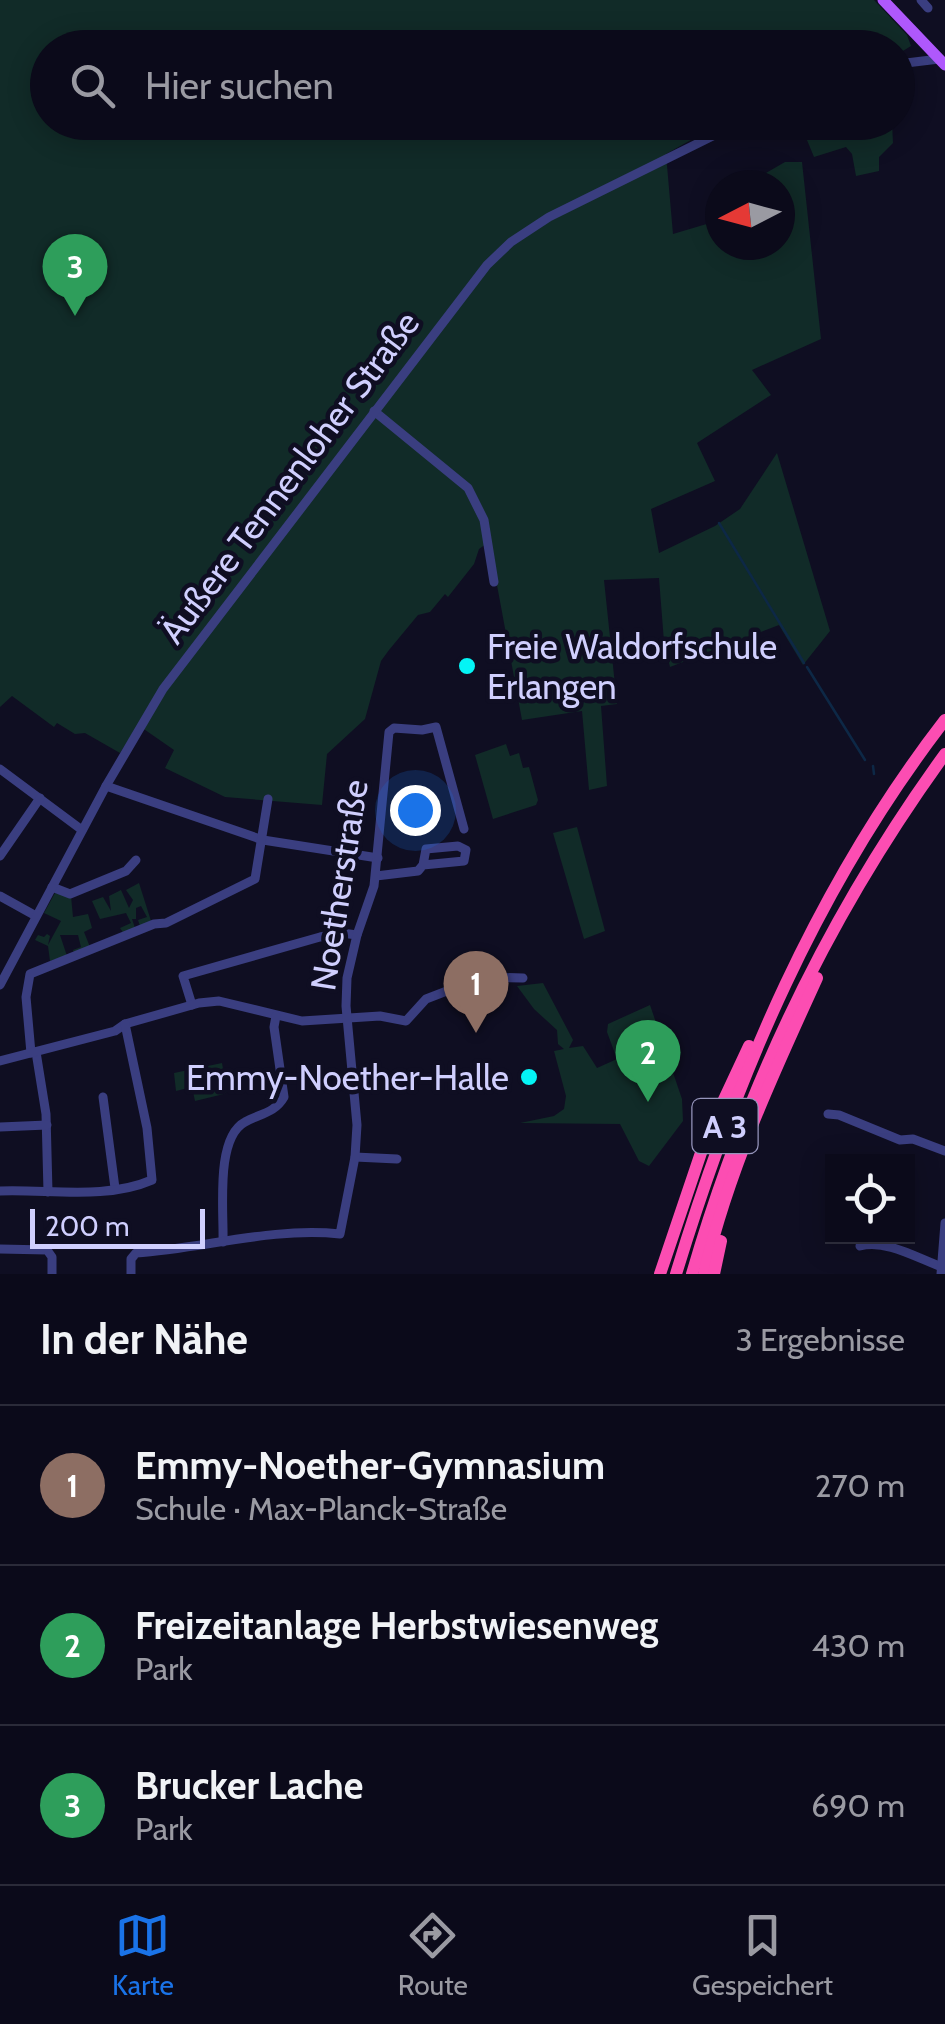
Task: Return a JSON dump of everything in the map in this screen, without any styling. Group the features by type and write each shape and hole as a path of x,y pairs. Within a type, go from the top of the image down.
{"highway":[{"name":"A 3","path":"676,1274 733,1102 785,983 839,880 945,720"},
{"name":"A 3","path":"692,1274 731,1156 780,1034 831,934 884,844 945,754"},
{"path":"704,1274 733,1177 783,1054 884,844"},
{"path":"660,1274 706,1138 770,1002 785,983"},
{"path":"714,1274 724,1229 783,1054"}],"main road":[{"path":"883,0 913,30"},
{"path":"915,33 943,61"}],"street":[{"path":"915,63 943,61"},
{"name":"Äußere Tennenloher Straße","path":"0,984 163,689 470,285 511,242 549,217 705,140"},
{"path":"374,411 468,488 484,520 494,582"},
{"name":"Noetherstraße","path":"223,1242 288,1232 340,1234 355,1157 357,1104 347,978 357,935 372,898 389,732 394,728 422,730 436,726 464,829"},
{"path":"1,772 82,830"},
{"path":"106,786 263,840 378,858"},
{"path":"0,856 40,798"},
{"path":"48,1192 47,1125 26,997 31,973 154,924 166,923 257,876 268,799"},
{"path":"376,876 418,871 426,849 462,846 466,850 464,861 423,864"},
{"path":"52,887 73,893 126,871 136,860"},
{"path":"0,896 36,916"},
{"path":"192,1005 183,976 320,936 357,935"},
{"path":"0,1061 115,1032 126,1024 192,1005 228,1002 302,1021 380,1016 408,1020 426,999 484,977 522,978"},
{"path":"132,1274 132,1257 136,1253 223,1242 227,1142 239,1125 274,1109 284,1095 274,1027 276,1016"},
{"path":"0,1191 115,1188 150,1182 154,1177 126,1024"},
{"path":"103,1096 115,1188"},
{"path":"828,1114 900,1140 913,1139 945,1151"},
{"path":"0,1127 47,1125"},
{"path":"355,1157 397,1159"},
{"path":"860,1246 870,1243 892,1248 942,1270 945,1223"},
{"path":"0,1249 49,1251 52,1274"}],"green space":[{"path":"0,0 874,0 902,30 30,30 30,140 691,140 666,154 673,234 705,224 705,260 795,260 795,170 771,170 785,162 802,162 821,339 752,370 771,395 697,443 715,481 651,509 659,553 715,526 740,509 777,453 830,631 803,665 779,625 670,667 659,578 604,580 617,704 601,706 607,786 589,790 582,711 522,720 489,542 479,549 474,564 448,597 445,594 430,612 418,615 381,661 365,719 327,754 322,805 225,797 165,768 174,750 138,725 120,753 85,733 75,734 57,723 54,727 12,696 0,707"},
{"path":"807,140 893,140 879,157 879,171 856,176 852,154 846,147 814,157"},
{"path":"506,744 510,756 519,753 523,768 529,767 538,800 536,805 493,819 475,755"},
{"path":"577,827 605,931 584,939 553,833"},
{"path":"139,883 151,921 140,926 138,920 147,917 141,906 136,908 136,919 132,919 135,928 124,934 120,928 131,923 126,913 100,919 92,901 103,897 111,911 109,896 121,890 129,908 133,900 126,890"},
{"path":"55,893 71,896 73,917 88,914 92,928 84,932 90,947 74,953 81,947 78,935 60,935 67,956 50,961 48,946 35,940 38,935 47,934 48,945 61,921 44,913"},
{"path":"543,983 573,1040 569,1048 583,1046 597,1068 617,1059 608,1024 650,1005 682,1099 683,1121 649,1166 639,1161 620,1124 520,1123 554,1116 564,1109 566,1096 554,1051 564,1049 558,1044 557,1030 517,986"},
{"path":"222,1063 227,1091 224,1094 195,1101 192,1087 176,1091 174,1073"}],"waterway":[{"path":"719,523 804,663"},
{"path":"807,667 865,760"},
{"path":"873,766 874,774"}],"place":[{"name":"Brucker Lache","path":"75,316"},
{"name":"Freie Waldorfschule Erlangen","path":"467,666"},
{"name":"Emmy-Noether-Gymnasium","path":"476,1033"},
{"name":"Emmy-Noether-Halle","path":"529,1077"},
{"name":"Freizeitanlage Herbstwiesenweg","path":"648,1102"}]}
